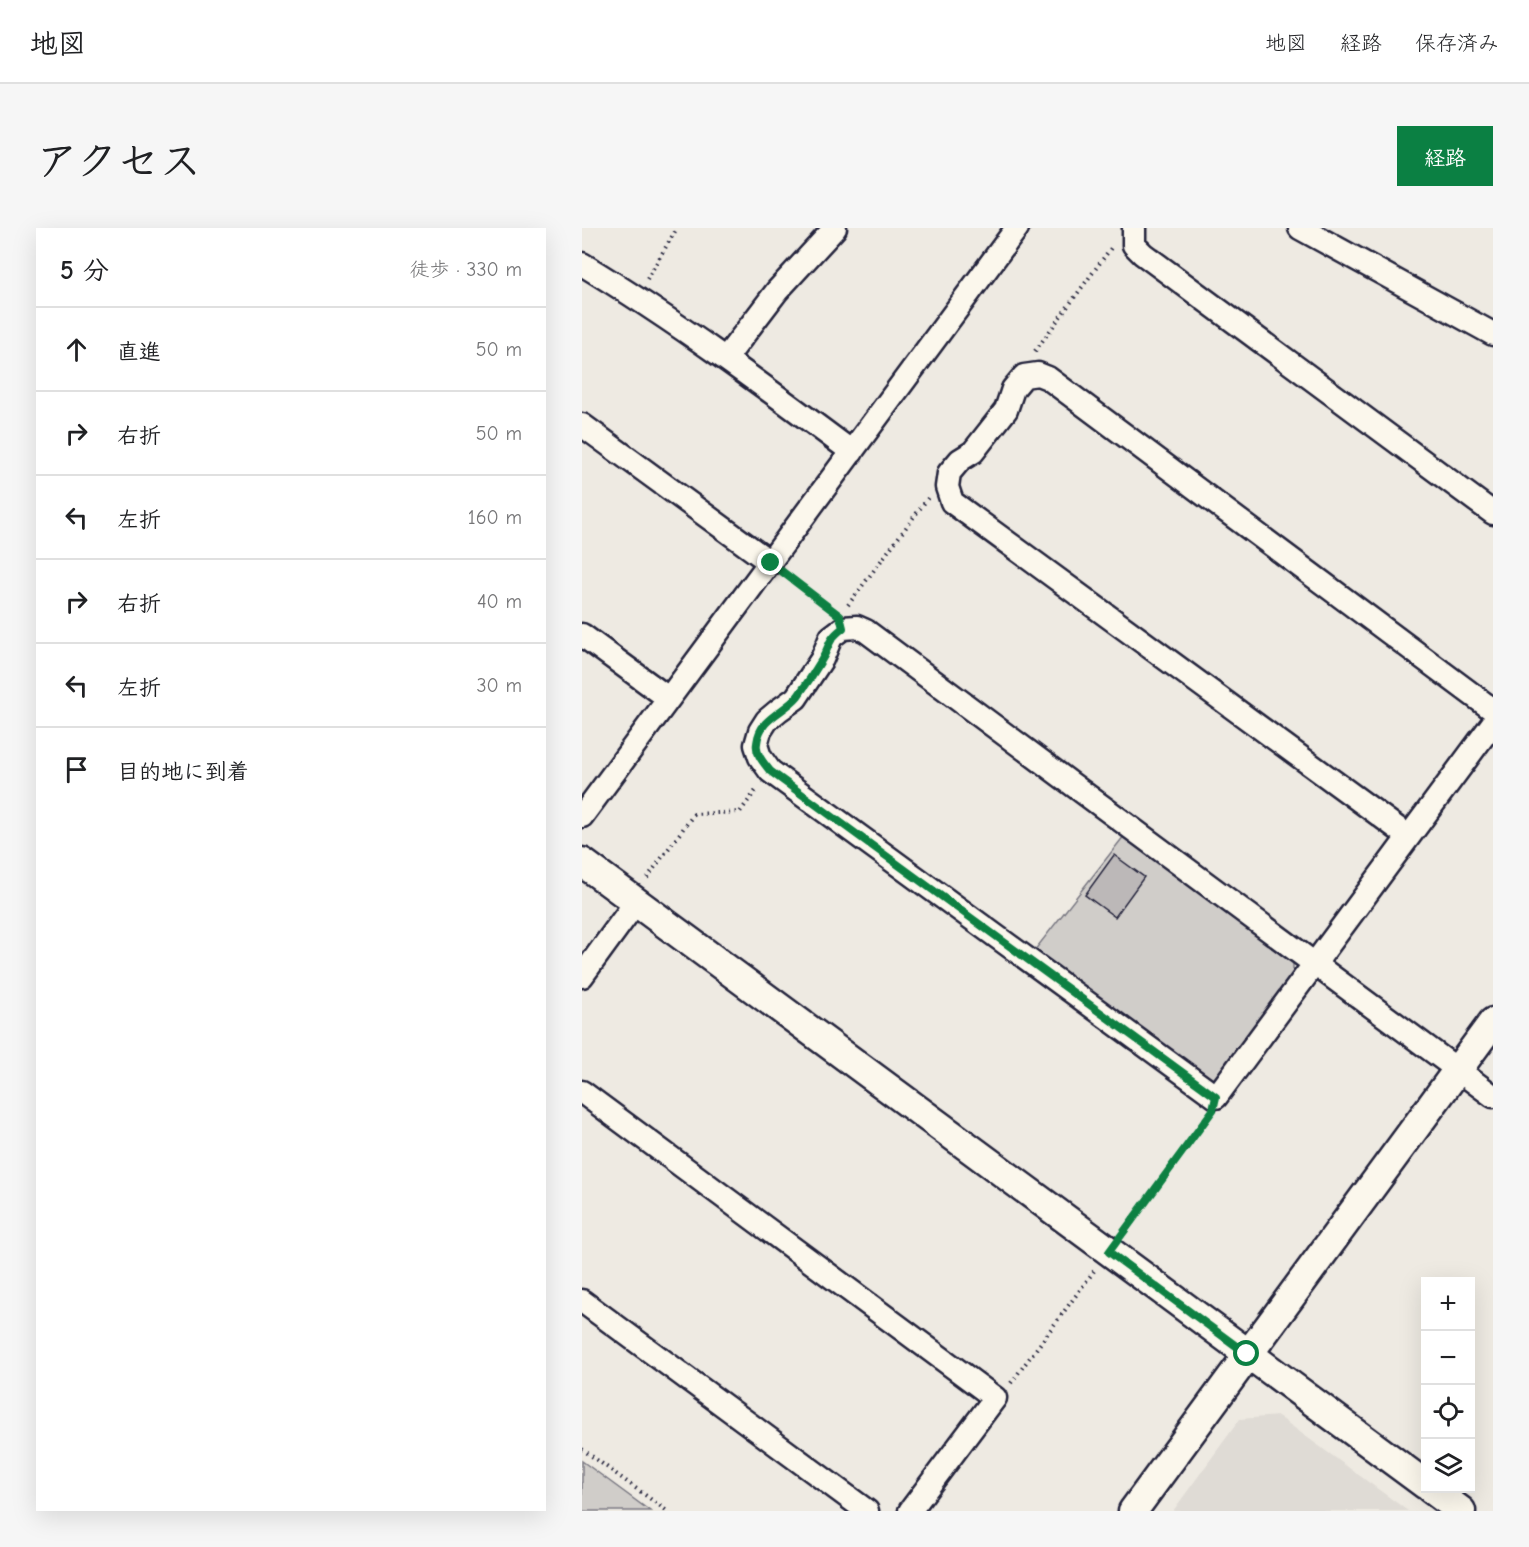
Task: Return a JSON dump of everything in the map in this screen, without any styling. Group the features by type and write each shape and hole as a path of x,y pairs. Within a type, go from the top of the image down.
{"street":[{"path":"726,358 777,291 835,228"},
{"path":"582,816 1017,228"},
{"path":"1300,228 1493,334"},
{"path":"1133,230 1134,244 1143,254 1493,513"},
{"path":"582,264 636,297 726,358 852,452"},
{"path":"1408,836 952,502 947,488 949,473 960,460 973,452 1006,410 1012,389 1024,376 1038,374 1048,378 1493,710"},
{"path":"582,425 771,563"},
{"path":"1493,723 1408,836 1316,965 1216,1097 770,771 760,757 756,745 760,731 773,715 796,698 822,659 831,637 842,622 866,631 1316,965 1457,1070 1493,1096"},
{"path":"582,635 668,698"},
{"path":"582,862 1421,1482"},
{"path":"582,976 636,902"},
{"path":"1132,1511 1493,1022"},
{"path":"582,1092 995,1398 910,1511"},
{"path":"582,1301 867,1511"},
{"path":"1437,1493 1461,1511"}],"path":[{"path":"636,297 677,228"},
{"path":"1024,376 1035,351 1118,239 1133,230"},
{"path":"771,563 842,622 926,499 947,488"},
{"path":"636,902 647,877 694,814 740,812 770,771"},
{"path":"995,1398 1005,1390 1109,1252 1213,1110 1216,1097"},
{"path":"582,1449 667,1511"}],"shaded area":[{"path":"1124,836 1293,961 1293,974 1219,1078 1207,1078 1034,951"},
{"path":"1278,1416 1408,1511 1173,1511 1240,1419"},
{"path":"582,1461 650,1511 582,1511"}],"building":[{"path":"1114,855 1144,877 1115,917 1085,895"}],"route":[{"path":"771,563 840,616 843,628 831,637 822,659 796,698 767,720 760,731 756,745 760,757 770,771 1216,1097 1213,1110 1109,1252 1247,1354"}]}
